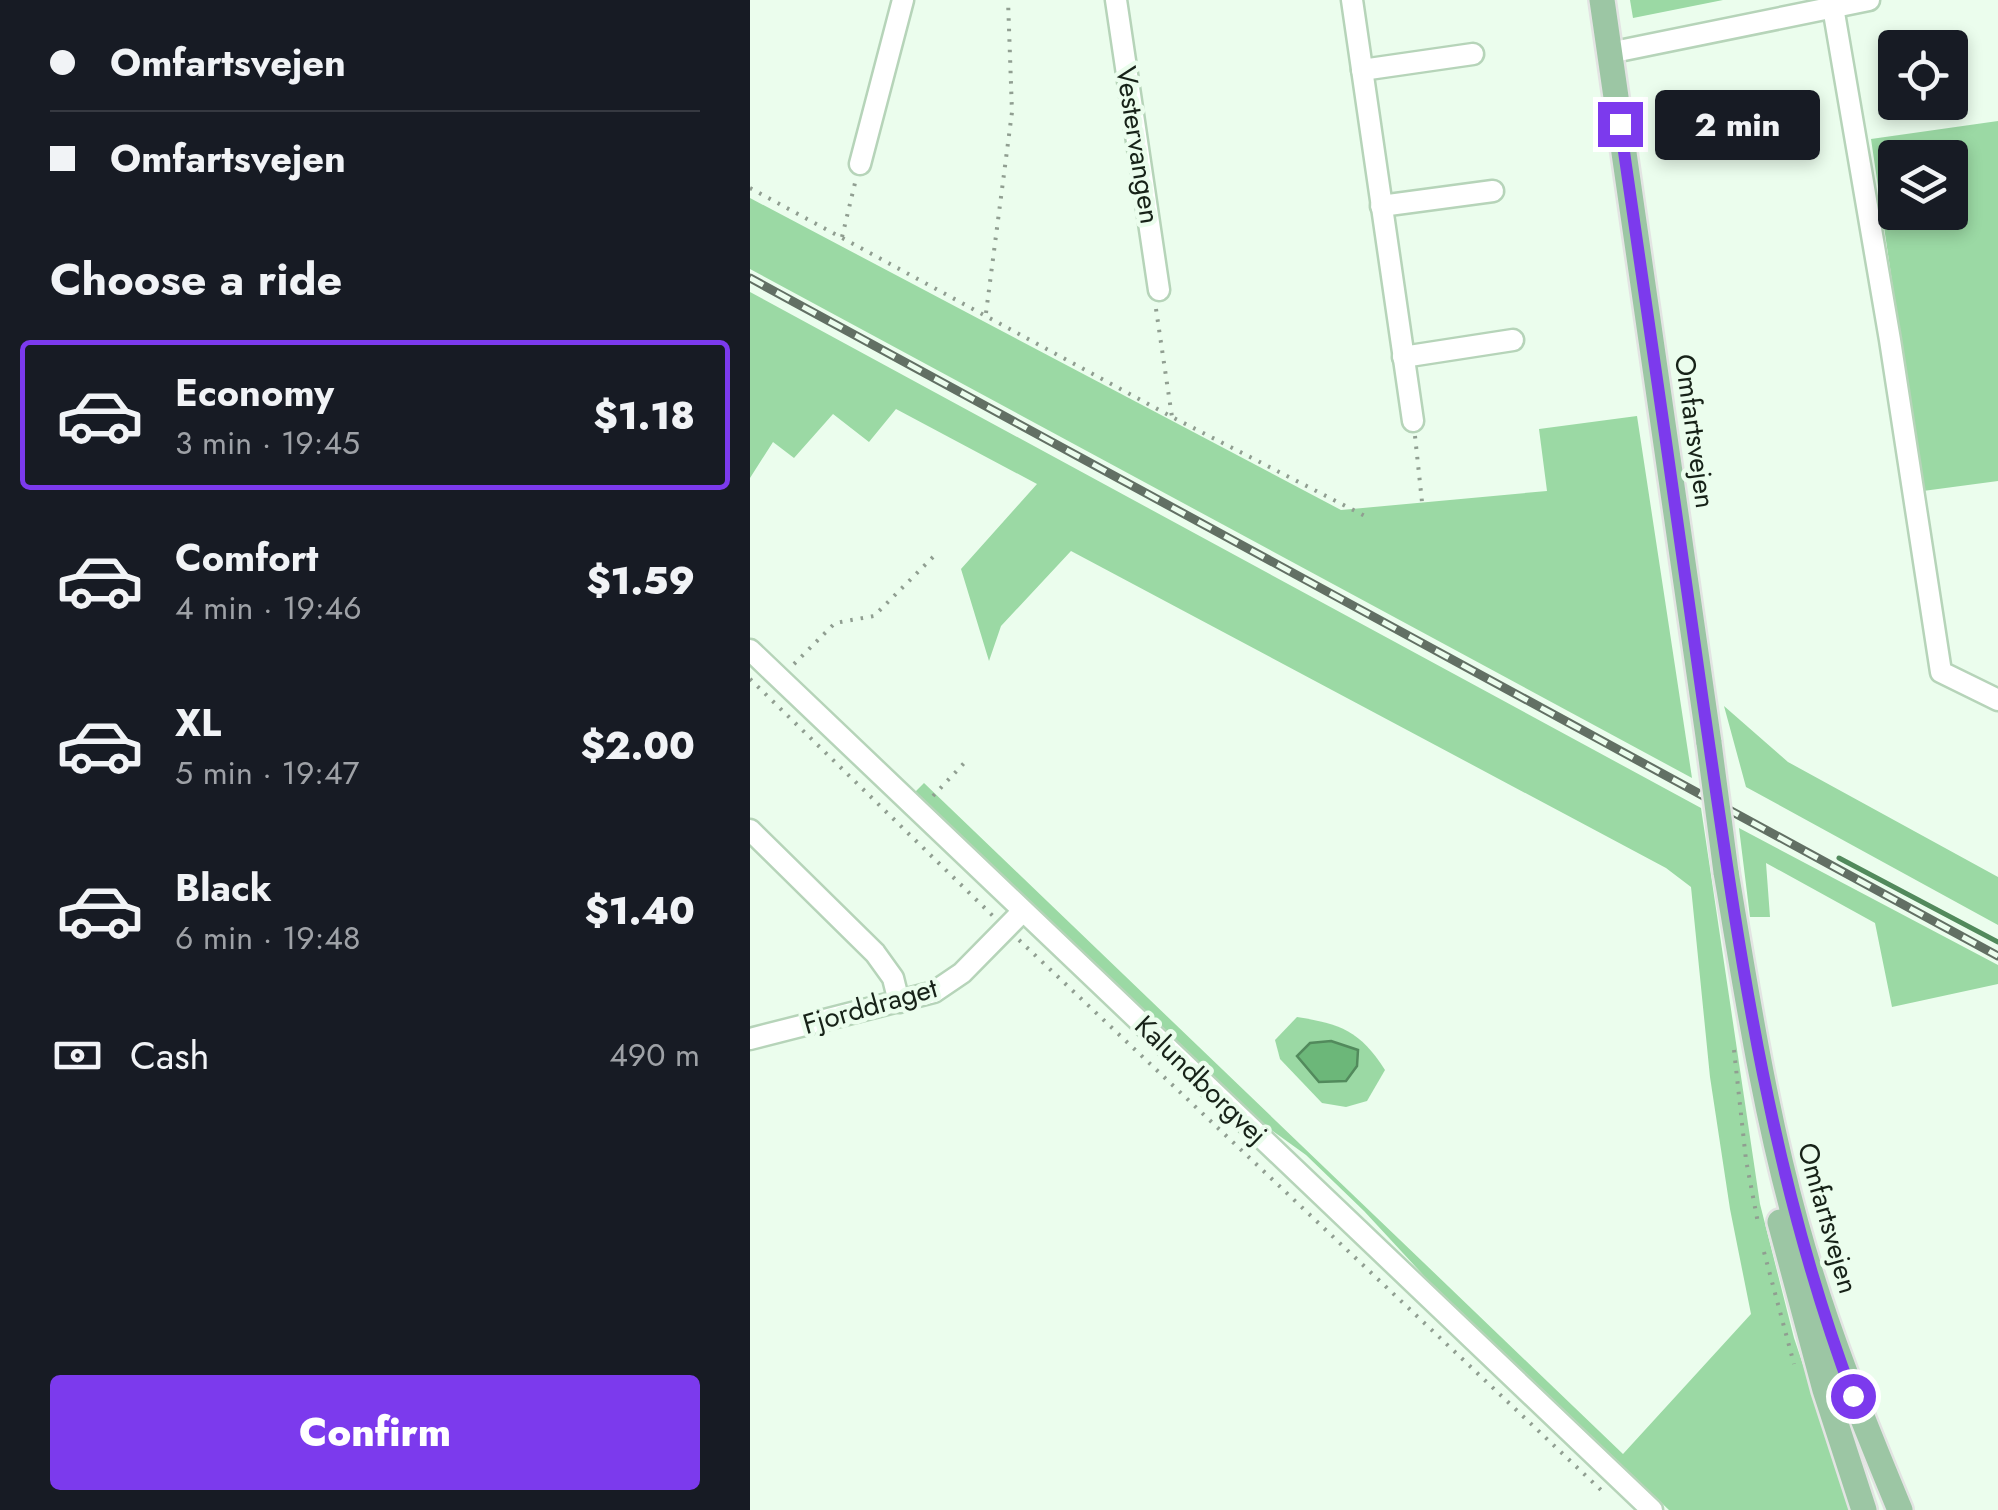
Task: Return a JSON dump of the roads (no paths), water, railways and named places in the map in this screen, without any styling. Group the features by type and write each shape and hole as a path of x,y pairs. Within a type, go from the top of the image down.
{"main road":[{"name":"Omfartsvejen","path":"1602,0 1760,1122 1780,1224 1825,1390 1864,1510"},
{"name":"Omfartsvejen","path":"1726,872 1774,1136 1797,1228 1836,1350 1900,1510"}],"street":[{"path":"860,164 902,0"},
{"name":"Vestervangen","path":"1116,0 1159,290"},
{"path":"1352,0 1413,421"},
{"path":"1610,52 1869,0"},
{"path":"1833,7 1941,672 1998,700"},
{"path":"1362,70 1474,54"},
{"path":"1381,206 1493,190"},
{"path":"1403,356 1513,340"},
{"name":"Kalundborgvej","path":"750,650 1652,1510"},
{"path":"750,830 875,953 893,978 899,1002"},
{"name":"Fjorddraget","path":"750,1039 929,994 950,984 1023,911"}],"waterway":[{"path":"1839,858 1998,942"}],"railway":[{"path":"750,278 1998,956"}]}
